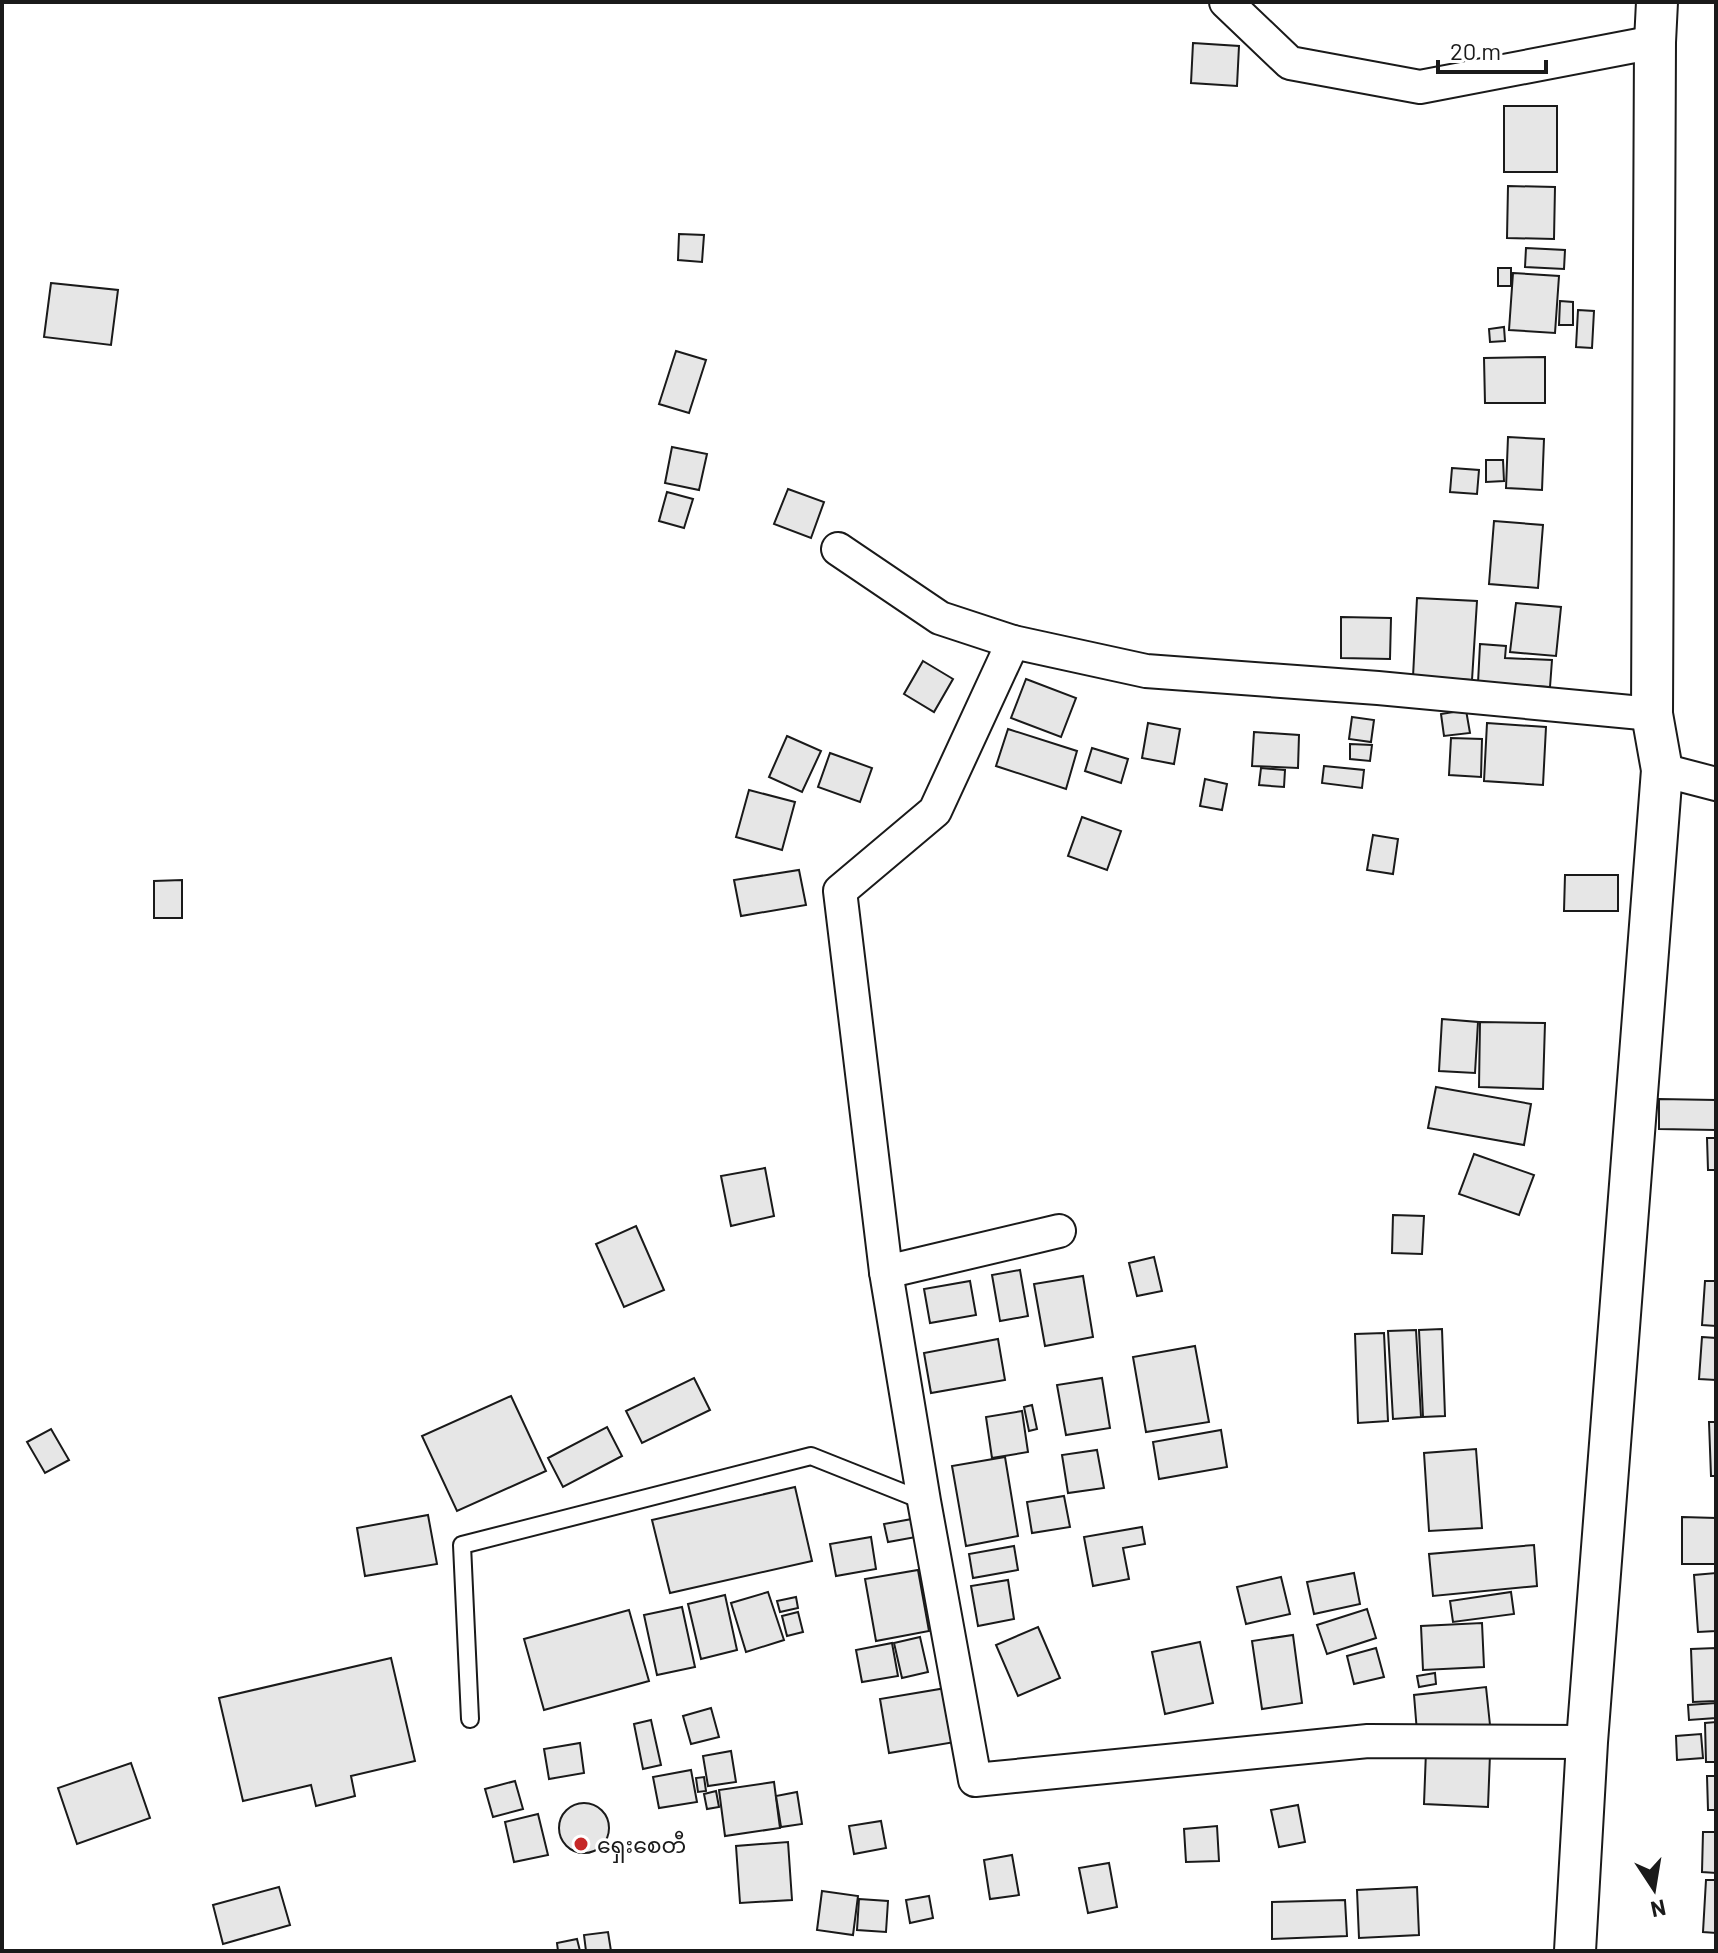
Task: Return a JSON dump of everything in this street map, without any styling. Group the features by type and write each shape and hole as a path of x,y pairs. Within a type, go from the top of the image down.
{"street":[{"path":"1226,2 1290,63 1420,87 1655,42"},
{"path":"1575,1951 1587,1742 1662,770 1652,714 1657,2"},
{"path":"838,549 940,618 1013,642 1146,671 1378,688 1652,714"},
{"path":"1013,642 935,811 840,891 886,1272 975,1780 1368,1741 1587,1742"},
{"path":"1662,770 1716,784"},
{"path":"886,1272 1059,1231"}],"lane":[{"path":"470,1719 462,1545 811,1456 924,1501"}],"building":[{"path":"1193,43 1239,46 1237,86 1191,83"},
{"path":"1504,106 1557,106 1557,172 1504,172"},
{"path":"1508,186 1555,187 1554,239 1507,238"},
{"path":"679,234 704,235 702,262 678,260"},
{"path":"1526,248 1565,250 1564,269 1525,267"},
{"path":"1498,268 1511,268 1511,286 1498,286"},
{"path":"1513,273 1559,276 1555,333 1509,330"},
{"path":"51,283 118,290 111,345 44,337"},
{"path":"1560,301 1573,302 1573,325 1559,325"},
{"path":"1578,310 1594,311 1592,348 1576,347"},
{"path":"1504,327 1505,341 1490,342 1489,329"},
{"path":"676,351 706,360 689,413 659,404"},
{"path":"1545,357 1545,403 1485,403 1484,358"},
{"path":"1508,437 1544,439 1542,490 1506,488"},
{"path":"672,447 707,454 699,490 665,483"},
{"path":"1486,460 1503,460 1504,481 1486,482"},
{"path":"1452,468 1479,470 1477,494 1450,492"},
{"path":"788,489 824,502 811,538 774,524"},
{"path":"667,492 693,499 684,528 659,521"},
{"path":"1494,521 1543,525 1538,588 1489,584"},
{"path":"1417,598 1477,601 1472,680 1413,677"},
{"path":"1516,603 1561,607 1556,656 1510,652"},
{"path":"1341,617 1391,618 1390,659 1341,658"},
{"path":"1480,644 1506,646 1505,658 1552,660 1550,687 1478,683"},
{"path":"923,661 953,679 934,712 904,694"},
{"path":"1026,679 1076,698 1061,737 1011,718"},
{"path":"1466,710 1470,733 1444,736 1441,714"},
{"path":"1352,717 1374,720 1371,742 1349,739"},
{"path":"1148,723 1180,729 1174,764 1142,758"},
{"path":"1487,723 1546,727 1543,785 1484,781"},
{"path":"1008,729 1077,751 1066,789 996,766"},
{"path":"1254,732 1299,735 1298,768 1252,766"},
{"path":"787,736 821,751 802,792 769,777"},
{"path":"1451,738 1482,739 1481,777 1449,775"},
{"path":"1350,744 1372,745 1370,761 1350,759"},
{"path":"1092,748 1128,759 1121,783 1085,771"},
{"path":"830,753 872,768 860,802 818,787"},
{"path":"1324,766 1364,770 1362,788 1322,783"},
{"path":"1261,768 1285,770 1284,787 1259,785"},
{"path":"1205,779 1227,784 1222,810 1200,806"},
{"path":"749,790 795,802 782,850 736,837"},
{"path":"1082,817 1121,831 1107,870 1068,856"},
{"path":"1373,835 1398,839 1393,874 1367,870"},
{"path":"799,870 806,905 741,916 734,880"},
{"path":"1565,875 1618,875 1618,911 1564,911"},
{"path":"182,880 182,918 154,918 154,881"},
{"path":"1442,1019 1478,1022 1475,1073 1439,1071"},
{"path":"1480,1022 1545,1023 1543,1089 1479,1087"},
{"path":"1436,1087 1531,1104 1524,1145 1428,1128"},
{"path":"1659,1099 1716,1100 1716,1130 1659,1129"},
{"path":"1707,1138 1716,1138 1716,1170 1708,1170"},
{"path":"1474,1154 1534,1175 1519,1215 1459,1194"},
{"path":"765,1168 774,1216 731,1226 721,1176"},
{"path":"1393,1215 1424,1216 1422,1254 1392,1253"},
{"path":"636,1226 664,1290 624,1307 596,1244"},
{"path":"1154,1257 1162,1291 1137,1296 1129,1263"},
{"path":"1020,1270 1028,1316 1000,1321 992,1275"},
{"path":"1083,1276 1093,1337 1045,1346 1034,1284"},
{"path":"970,1281 976,1315 930,1323 924,1289"},
{"path":"1705,1281 1716,1281 1716,1326 1702,1325"},
{"path":"1442,1329 1445,1416 1423,1417 1419,1330"},
{"path":"1416,1330 1421,1417 1393,1419 1388,1331"},
{"path":"1384,1333 1388,1421 1358,1423 1355,1334"},
{"path":"1702,1337 1716,1338 1716,1380 1699,1379"},
{"path":"998,1339 1005,1380 931,1393 924,1353"},
{"path":"1195,1346 1209,1422 1146,1432 1133,1357"},
{"path":"694,1378 710,1410 642,1443 626,1411"},
{"path":"1102,1378 1110,1428 1066,1435 1057,1385"},
{"path":"511,1396 546,1471 457,1511 422,1436"},
{"path":"1032,1405 1037,1429 1029,1431 1024,1407"},
{"path":"1022,1411 1028,1452 992,1458 986,1417"},
{"path":"1709,1422 1716,1422 1716,1476 1711,1476"},
{"path":"607,1427 622,1456 563,1487 548,1458"},
{"path":"51,1429 69,1460 45,1473 27,1442"},
{"path":"1221,1430 1227,1467 1159,1479 1153,1442"},
{"path":"1476,1449 1482,1528 1429,1531 1424,1453"},
{"path":"1097,1450 1104,1488 1068,1493 1062,1455"},
{"path":"1005,1457 1018,1536 966,1546 952,1466"},
{"path":"795,1487 812,1561 670,1593 652,1520"},
{"path":"1064,1496 1070,1527 1032,1533 1027,1502"},
{"path":"428,1515 437,1564 365,1576 357,1528"},
{"path":"1682,1517 1716,1518 1716,1564 1682,1564"},
{"path":"912,1519 916,1537 888,1542 884,1524"},
{"path":"1142,1527 1145,1544 1123,1548 1129,1579 1093,1586 1084,1537"},
{"path":"871,1537 876,1569 836,1576 830,1544"},
{"path":"1534,1545 1537,1586 1433,1596 1429,1554"},
{"path":"1014,1546 1018,1570 973,1578 969,1554"},
{"path":"918,1570 929,1631 876,1641 865,1579"},
{"path":"1354,1573 1360,1604 1314,1614 1307,1582"},
{"path":"1716,1573 1716,1631 1698,1632 1694,1575"},
{"path":"1281,1577 1290,1614 1246,1624 1237,1587"},
{"path":"1008,1580 1014,1619 978,1626 971,1586"},
{"path":"768,1592 784,1640 746,1652 731,1603"},
{"path":"1511,1592 1514,1614 1453,1622 1450,1601"},
{"path":"725,1595 737,1650 701,1659 688,1604"},
{"path":"796,1597 798,1608 780,1612 777,1601"},
{"path":"682,1607 695,1667 657,1675 644,1615"},
{"path":"1367,1609 1376,1638 1327,1654 1317,1625"},
{"path":"629,1610 649,1681 544,1710 524,1639"},
{"path":"798,1612 803,1632 787,1636 782,1616"},
{"path":"1482,1623 1484,1667 1423,1670 1421,1626"},
{"path":"1038,1627 1060,1678 1018,1696 996,1645"},
{"path":"1293,1635 1302,1703 1262,1709 1252,1641"},
{"path":"920,1637 928,1672 902,1678 894,1643"},
{"path":"1200,1642 1213,1703 1165,1714 1152,1652"},
{"path":"892,1643 898,1676 862,1682 856,1650"},
{"path":"1376,1648 1384,1677 1354,1684 1347,1656"},
{"path":"1716,1648 1716,1701 1693,1702 1691,1649"},
{"path":"391,1658 415,1761 351,1776 355,1796 316,1806 311,1785 243,1801 219,1698"},
{"path":"1435,1673 1436,1684 1419,1687 1417,1676"},
{"path":"1486,1687 1490,1725 1417,1732 1414,1695"},
{"path":"946,1688 955,1742 889,1753 880,1699"},
{"path":"1716,1703 1716,1718 1689,1720 1688,1705"},
{"path":"711,1708 719,1737 691,1744 683,1716"},
{"path":"651,1720 661,1765 643,1769 634,1724"},
{"path":"1716,1722 1716,1762 1706,1762 1705,1723"},
{"path":"1701,1734 1703,1758 1677,1760 1676,1736"},
{"path":"580,1743 584,1773 549,1779 544,1749"},
{"path":"731,1751 736,1782 708,1786 703,1756"},
{"path":"1426,1751 1490,1754 1488,1807 1424,1804"},
{"path":"131,1763 150,1818 77,1844 58,1788"},
{"path":"691,1770 697,1802 659,1808 653,1777"},
{"path":"1707,1776 1716,1776 1716,1810 1708,1810"},
{"path":"704,1777 706,1791 698,1792 696,1778"},
{"path":"515,1781 523,1809 493,1817 485,1789"},
{"path":"774,1782 780,1828 725,1836 719,1790"},
{"path":"716,1791 719,1807 707,1809 704,1794"},
{"path":"797,1792 802,1824 781,1827 776,1796"},
{"path":"584,1803 602,1810 609,1828 602,1846 584,1853 566,1846 559,1828 566,1810"},
{"path":"1298,1805 1305,1842 1279,1847 1271,1810"},
{"path":"538,1814 548,1855 514,1862 505,1822"},
{"path":"881,1821 886,1848 854,1854 849,1826"},
{"path":"1217,1826 1219,1861 1186,1862 1184,1829"},
{"path":"1703,1832 1716,1832 1716,1873 1702,1872"},
{"path":"788,1842 792,1900 740,1903 736,1846"},
{"path":"1012,1855 1019,1895 990,1899 984,1860"},
{"path":"1109,1863 1117,1907 1088,1913 1079,1868"},
{"path":"1706,1880 1716,1880 1716,1933 1703,1932"},
{"path":"279,1887 290,1925 223,1944 213,1905"},
{"path":"1417,1887 1419,1935 1359,1938 1357,1890"},
{"path":"822,1891 858,1896 853,1935 817,1930"},
{"path":"929,1896 933,1918 910,1923 906,1900"},
{"path":"859,1899 888,1901 886,1932 857,1930"},
{"path":"1345,1900 1347,1936 1272,1939 1272,1902"},
{"path":"608,1932 611,1951 586,1951 584,1935"},
{"path":"577,1939 580,1951 558,1951 557,1943"}],"place":[{"name":"ရှေးစေတီ","path":"581,1844"}]}
